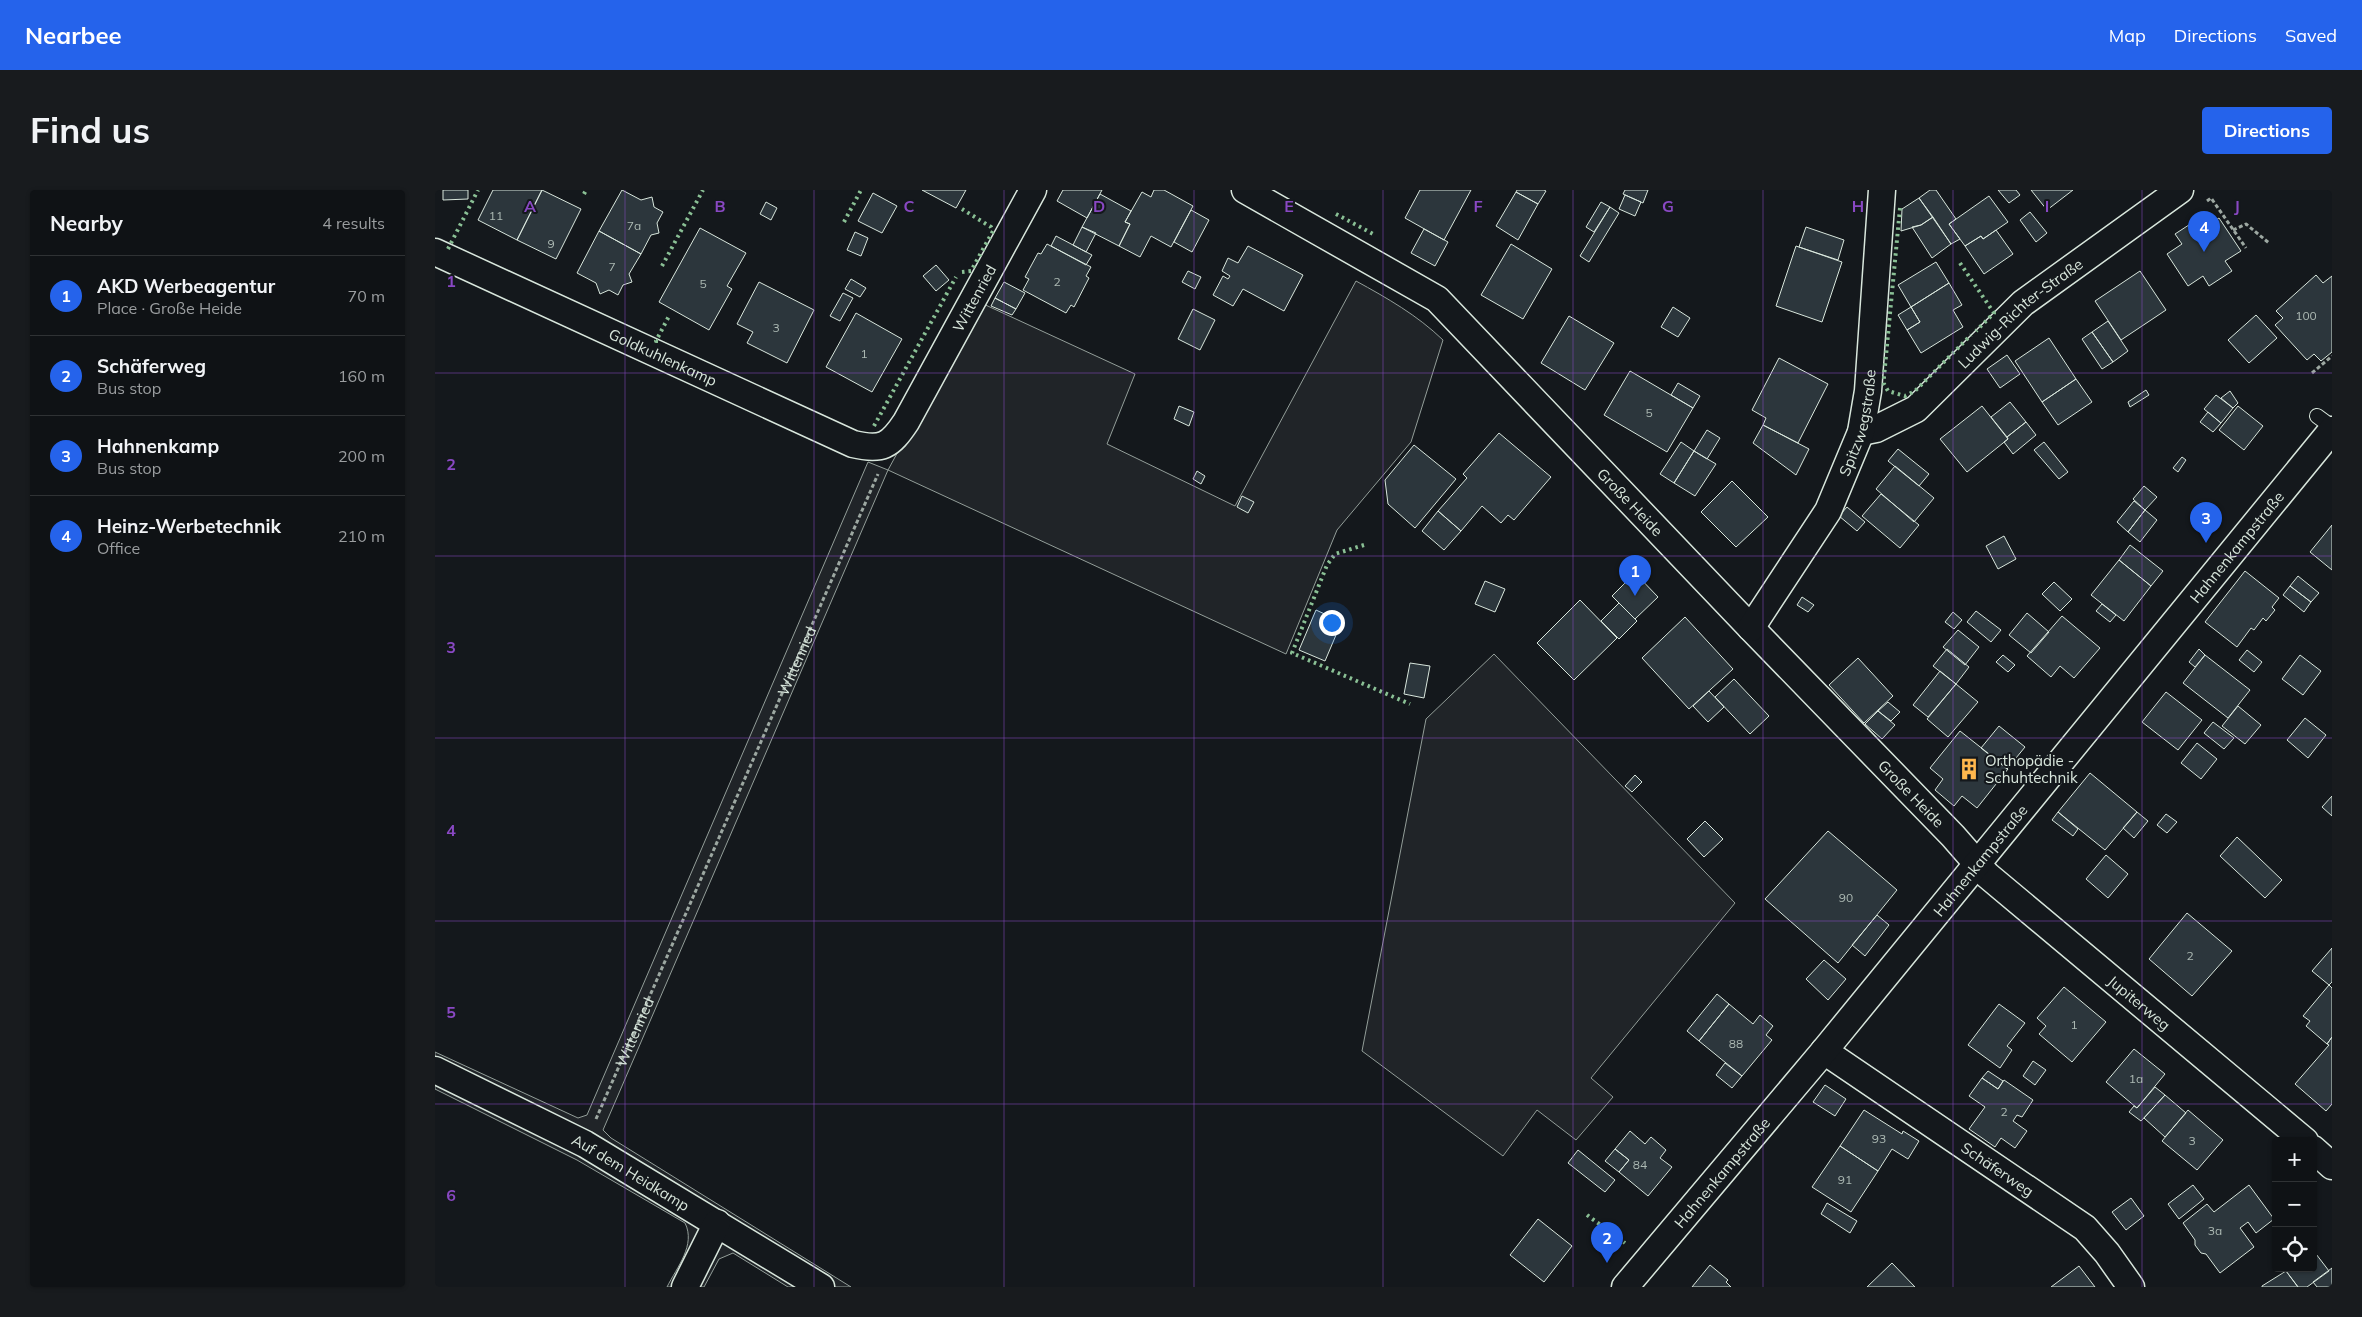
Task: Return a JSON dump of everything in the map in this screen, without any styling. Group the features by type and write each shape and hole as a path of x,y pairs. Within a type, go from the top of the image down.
{"street":[{"name":"Wittenried","path":"893,442 906,422 1033,190"},
{"name":"Große Heide","path":"1245,190 1277,198 1437,299 1751,628 1953,836 1976,863"},
{"name":"Spitzwegstraße","path":"1751,628 1828,511 1861,432 1869,391 1882,190"},
{"name":"Ludwig-Richter-Straße","path":"1861,432 1876,429 1916,409 2023,303 2180,190"},
{"name":"Goldkuhlenkamp","path":"435,252 853,444 869,448 893,442"},
{"name":"Hahnenkampstraße","path":"1625,1287 1824,1050 2327,424"},
{"name":"Jupiterweg","path":"1976,863 1987,875 2300,1137"},
{"name":"Schäferweg","path":"1824,1050 2085,1228 2107,1253 2131,1287"},
{"name":"Auf dem Heidkamp","path":"435,1070 585,1144 717,1222 821,1287"},
{"path":"2317,1153 2332,1166"},
{"path":"685,1287 717,1222"}],"path":[{"path":"2205,203 2211,198 2246,248"},
{"path":"2233,230 2246,224 2269,243"},
{"path":"2312,373 2332,356"},
{"name":"Wittenried","path":"585,1144 893,442"}],"shaded area":[{"path":"1356,281 1412,315 1443,340 1411,442 1337,530 1286,654 888,470 979,302 1135,374 1107,444 1235,506"},
{"path":"868,462 888,470 603,1130 611,1138 851,1287 788,1287 733,1253 719,1259 704,1287 667,1287 687,1248 688,1231 685,1223 577,1160 435,1089 435,1052 578,1118 587,1115"},
{"path":"1494,654 1735,903 1591,1078 1613,1097 1576,1140 1537,1110 1503,1156 1362,1051 1426,719"}],"building":[{"path":"443,190 468,190 468,199 443,200"},
{"path":"493,190 542,190 517,240 478,220"},
{"path":"542,190 581,209 556,259 517,240"},
{"path":"622,190 641,200 652,197 654,207 663,212 657,223 659,233 651,235 641,254 599,231"},
{"path":"922,190 966,190 956,208"},
{"path":"1063,190 1102,190 1087,218 1057,201"},
{"path":"1154,190 1164,190 1193,206 1171,247 1151,236 1140,257 1119,246 1130,224 1125,222 1142,192 1151,197"},
{"path":"1420,190 1471,190 1444,240 1405,218"},
{"path":"1517,190 1546,191 1538,204 1516,192"},
{"path":"1625,190 1648,190 1643,203 1623,194"},
{"path":"1930,190 1936,190 1956,219 1949,224 1960,239 1951,244 1919,198"},
{"path":"1998,190 2016,190 2020,195 2009,203"},
{"path":"2031,190 2073,190 2047,210"},
{"path":"1516,192 1538,204 1518,240 1496,226"},
{"path":"873,193 897,206 882,233 858,221"},
{"path":"1100,194 1131,211 1125,222 1130,224 1119,246 1082,227"},
{"path":"1625,195 1641,202 1635,216 1619,209"},
{"path":"1989,196 2008,222 1983,239 1981,236 1965,246 1949,224"},
{"path":"1919,198 1933,217 1921,225 1901,231 1902,209"},
{"path":"766,202 777,208 771,220 760,214"},
{"path":"1601,202 1610,207 1594,232 1586,227"},
{"path":"1610,207 1619,213 1589,262 1580,256"},
{"path":"1191,210 1209,220 1192,252 1174,242"},
{"path":"2030,212 2047,233 2036,242 2020,220"},
{"path":"1933,217 1951,244 1932,258 1912,227 1921,225"},
{"path":"2219,218 2241,251 2225,261 2232,271 2209,286 2203,276 2188,286 2167,254 2182,244 2175,234 2198,219 2204,228"},
{"path":"1082,227 1096,233 1086,252 1073,245"},
{"path":"1806,227 1844,240 1838,260 1799,247"},
{"path":"700,228 746,253 727,286 732,289 709,330 659,302"},
{"path":"1424,229 1448,242 1435,266 1411,253"},
{"path":"1996,230 2013,254 1984,274 1965,246 1981,236 1983,239"},
{"path":"599,231 641,254 629,274 632,282 623,285 618,295 609,290 600,294 596,283 577,273"},
{"path":"855,232 868,238 861,256 847,250"},
{"path":"1056,236 1092,255 1086,265 1051,246"},
{"path":"1047,244 1091,267 1086,276 1089,278 1074,307 1071,305 1066,313 1023,290 1029,279 1025,277 1038,253 1041,254"},
{"path":"1511,244 1552,269 1523,319 1481,295"},
{"path":"1248,246 1303,275 1284,311 1243,289 1233,306 1213,295 1223,276 1228,279 1230,276 1222,271 1228,258 1238,263"},
{"path":"1796,246 1842,262 1822,322 1776,306"},
{"path":"1936,262 1949,283 1911,307 1898,285"},
{"path":"936,265 949,280 936,291 923,276"},
{"path":"1188,271 1201,277 1195,289 1182,282"},
{"path":"2140,271 2166,310 2121,340 2095,301"},
{"path":"2316,275 2323,283 2332,276 2332,352 2321,361 2314,354 2307,360 2275,325 2283,318 2276,311"},
{"path":"851,279 866,288 860,297 845,289"},
{"path":"759,282 814,310 787,363 747,343 753,332 737,324"},
{"path":"1004,282 1025,293 1016,309 995,298"},
{"path":"1949,283 1962,305 1953,310 1963,327 1921,353 1907,330 1920,322 1911,307"},
{"path":"843,293 853,298 840,321 830,316"},
{"path":"995,298 1016,309 1012,315 991,306"},
{"path":"1673,307 1690,318 1678,337 1661,327"},
{"path":"1911,307 1920,322 1907,330 1898,315"},
{"path":"1193,309 1215,320 1200,350 1178,339"},
{"path":"856,313 902,339 872,392 826,367"},
{"path":"2256,315 2277,338 2249,363 2228,340"},
{"path":"1569,316 1614,343 1585,390 1541,363"},
{"path":"2108,321 2128,351 2113,362 2092,332"},
{"path":"2092,332 2113,362 2102,369 2082,339"},
{"path":"2049,338 2076,379 2042,402 2015,361"},
{"path":"2007,355 2020,374 2000,388 1987,369"},
{"path":"1779,358 1828,384 1798,443 1763,425 1766,418 1752,410"},
{"path":"1630,371 1693,408 1667,452 1604,415"},
{"path":"2076,379 2092,402 2058,425 2042,402"},
{"path":"1678,383 1700,396 1693,408 1671,395"},
{"path":"2146,390 2149,395 2130,407 2128,402"},
{"path":"2230,391 2238,403 2233,408 2221,398"},
{"path":"2216,395 2233,408 2221,423 2204,409"},
{"path":"2010,402 2026,422 2007,437 1991,417"},
{"path":"1179,406 1194,412 1189,426 1174,419"},
{"path":"1982,406 2008,439 1967,472 1940,439"},
{"path":"2238,406 2263,426 2244,450 2219,430"},
{"path":"2208,412 2221,423 2213,432 2200,422"},
{"path":"2026,422 2036,435 2013,454 2004,442 2008,439 2007,437"},
{"path":"1763,425 1809,449 1796,475 1753,443"},
{"path":"1707,430 1720,438 1707,459 1694,451"},
{"path":"1499,433 1551,477 1514,520 1508,515 1501,523 1482,506 1461,531 1438,511 1467,478 1463,474"},
{"path":"1681,442 1694,451 1674,483 1660,474"},
{"path":"2044,442 2068,472 2059,479 2034,450"},
{"path":"1414,445 1456,479 1415,528 1388,504 1385,480"},
{"path":"1898,449 1929,474 1919,486 1888,461"},
{"path":"1694,451 1716,464 1695,496 1674,483"},
{"path":"2182,457 2186,460 2178,472 2173,468"},
{"path":"1895,466 1934,498 1914,522 1876,489"},
{"path":"1197,471 1205,476 1201,484 1193,479"},
{"path":"1732,481 1768,517 1736,547 1701,512"},
{"path":"2144,486 2157,497 2145,510 2133,499"},
{"path":"1881,494 1919,525 1900,548 1862,516"},
{"path":"1242,496 1254,502 1248,513 1237,507"},
{"path":"2134,501 2145,510 2128,532 2117,522"},
{"path":"1847,507 1865,522 1857,531 1839,516"},
{"path":"2145,510 2157,520 2140,542 2128,532"},
{"path":"1438,511 1461,531 1444,550 1422,531"},
{"path":"2332,525 2332,570 2310,552"},
{"path":"2004,536 2016,559 1998,569 1986,546"},
{"path":"2130,545 2163,571 2151,586 2119,560"},
{"path":"2119,560 2151,586 2124,621 2091,595"},
{"path":"2245,571 2279,598 2272,607 2275,610 2266,621 2263,618 2254,630 2251,628 2237,647 2205,622"},
{"path":"1635,573 1658,597 1635,619 1612,596"},
{"path":"2298,576 2319,593 2311,602 2290,586"},
{"path":"1485,581 1505,589 1495,612 1475,604"},
{"path":"2054,582 2072,599 2060,611 2042,594"},
{"path":"2290,586 2311,602 2304,612 2283,595"},
{"path":"1802,597 1814,605 1808,612 1797,605"},
{"path":"1580,600 1617,638 1574,680 1537,643"},
{"path":"1619,603 1637,621 1619,639 1601,621"},
{"path":"2102,604 2116,615 2110,622 2096,611"},
{"path":"1316,610 1329,616 1323,630 1336,635 1325,661 1299,650"},
{"path":"1976,611 2001,630 1991,642 1967,622"},
{"path":"1953,612 1962,620 1954,629 1945,622"},
{"path":"2027,613 2049,632 2031,653 2009,635"},
{"path":"2062,616 2100,648 2074,678 2060,666 2051,677 2027,656"},
{"path":"1685,617 1733,669 1689,709 1642,658"},
{"path":"1958,630 1979,647 1965,665 1943,647"},
{"path":"1947,649 1969,667 1956,684 1933,666"},
{"path":"2199,649 2205,655 2195,667 2189,662"},
{"path":"2247,650 2262,662 2254,672 2239,660"},
{"path":"2003,655 2015,665 2008,672 1996,662"},
{"path":"2205,655 2250,690 2228,718 2183,683"},
{"path":"2300,655 2321,671 2303,695 2282,679"},
{"path":"1858,658 1893,696 1864,723 1829,685"},
{"path":"1410,663 1430,666 1424,698 1404,694"},
{"path":"1940,671 1956,684 1928,717 1913,705"},
{"path":"1734,679 1769,716 1750,734 1715,697"},
{"path":"1956,684 1978,702 1948,737 1927,719"},
{"path":"1709,691 1724,707 1708,722 1693,706"},
{"path":"2166,692 2202,720 2178,750 2142,722"},
{"path":"1888,702 1900,712 1891,721 1878,711"},
{"path":"2238,706 2261,725 2245,744 2222,726"},
{"path":"1878,711 1895,725 1882,739 1865,724"},
{"path":"2305,718 2326,735 2308,758 2287,740"},
{"path":"2213,722 2234,738 2224,749 2204,733"},
{"path":"1999,726 2025,747 2007,769 1981,748"},
{"name":"Orthopädie - Schuhtechnik","path":"1960,731 2008,769 1977,808 1962,796 1954,806 1935,790 1943,779 1930,768"},
{"path":"2197,743 2217,759 2201,779 2181,763"},
{"path":"2090,773 2137,812 2105,850 2058,812"},
{"path":"1635,775 1642,782 1632,792 1625,786"},
{"path":"2332,796 2332,816 2322,807"},
{"path":"2058,812 2078,829 2073,836 2052,820"},
{"path":"2137,812 2148,821 2134,838 2123,828"},
{"path":"2166,814 2177,822 2167,833 2157,825"},
{"path":"1705,821 1723,839 1704,857 1687,839"},
{"path":"1828,831 1897,890 1838,963 1765,899"},
{"path":"2237,837 2282,880 2265,898 2220,856"},
{"path":"2106,855 2128,874 2108,898 2086,879"},
{"path":"2187,913 2232,951 2192,996 2149,959"},
{"path":"1877,915 1889,925 1865,956 1852,945"},
{"path":"2332,948 2332,982 2329,985 2312,971"},
{"path":"1824,960 1846,979 1828,1000 1806,979"},
{"path":"2329,985 2332,988 2332,1037 2327,1044 2306,1026 2310,1021 2303,1016"},
{"path":"2064,987 2106,1022 2072,1062 2039,1034 2046,1026 2037,1018"},
{"path":"1717,994 1729,1004 1699,1041 1687,1031"},
{"path":"1729,1004 1753,1024 1760,1015 1773,1026 1766,1035 1772,1040 1742,1076 1699,1041"},
{"path":"1999,1004 2025,1023 2007,1046 2012,1050 2000,1068 1968,1045"},
{"path":"2332,1037 2332,1104 2326,1111 2295,1084 2329,1045 2327,1044"},
{"path":"2134,1049 2165,1074 2137,1108 2106,1082"},
{"path":"2033,1061 2046,1070 2035,1085 2023,1076"},
{"path":"1725,1063 1742,1076 1732,1088 1716,1075"},
{"path":"1988,1071 2003,1081 1998,1089 1982,1078"},
{"path":"1982,1078 1998,1089 2004,1080 2033,1100 2022,1117 2017,1115 2013,1121 2027,1131 2015,1148 2001,1138 1995,1147 1969,1129 1985,1107 1969,1096"},
{"path":"1825,1085 1846,1099 1835,1116 1813,1102"},
{"path":"2155,1087 2165,1095 2141,1121 2129,1112 2134,1106 2137,1108"},
{"path":"2165,1095 2186,1113 2165,1137 2144,1118"},
{"path":"1864,1110 1902,1134 1903,1131 1919,1141 1908,1159 1892,1149 1878,1171 1840,1146"},
{"path":"2188,1110 2223,1140 2197,1170 2162,1141"},
{"path":"1630,1131 1645,1144 1651,1137 1666,1150 1660,1158 1672,1167 1648,1196 1619,1172 1629,1160 1615,1149"},
{"path":"1840,1146 1878,1171 1851,1212 1812,1187"},
{"path":"1615,1149 1629,1160 1619,1172 1605,1161"},
{"path":"1578,1150 1615,1180 1605,1192 1568,1163"},
{"path":"2193,1185 2204,1199 2179,1219 2168,1204"},
{"path":"2249,1185 2272,1216 2272,1221 2256,1233 2248,1222 2240,1228 2254,1247 2220,1273 2206,1254 2201,1253 2195,1245 2195,1240 2183,1223 2207,1204 2214,1212"},
{"path":"2131,1198 2144,1216 2126,1230 2112,1212"},
{"path":"1827,1203 1857,1221 1850,1233 1821,1214"},
{"path":"1538,1219 1572,1246 1544,1282 1510,1255"},
{"path":"1606,1241 1615,1248 1610,1255 1601,1247"},
{"path":"2317,1255 2329,1271 2307,1287 2298,1287 2287,1272 2317,1272"},
{"path":"1892,1263 1915,1287 1867,1287"},
{"path":"1710,1265 1728,1280 1726,1282 1731,1287 1692,1287"},
{"path":"2079,1266 2095,1287 2051,1287"},
{"path":"2332,1268 2332,1287 2317,1287 2313,1282"},
{"path":"2287,1272 2298,1287 2262,1287"}],"hedge":[{"path":"448,249 478,190"},
{"path":"584,194 586,190"},
{"path":"662,266 703,190"},
{"path":"844,222 861,190"},
{"path":"1900,208 1884,377 1884,384 1888,391 1905,396 1915,391 1971,335"},
{"path":"962,209 991,227 993,231 971,271 962,272"},
{"path":"1336,214 1375,235"},
{"path":"1960,263 1994,313 1976,331"},
{"path":"874,426 956,277"},
{"path":"658,341 656,341 669,316"},
{"path":"1364,545 1335,554 1327,565 1292,653 1410,704"},
{"path":"1587,1215 1625,1243"}],"place":[{"name":"Heinz-Werbetechnik","path":"2204,252"},
{"name":"Hahnenkamp","path":"2206,543"},
{"name":"AKD Werbeagentur","path":"1635,596"},
{"name":"Orthopädie - Schuhtechnik","path":"1969,769"},
{"name":"Schäferweg","path":"1607,1263"}]}
